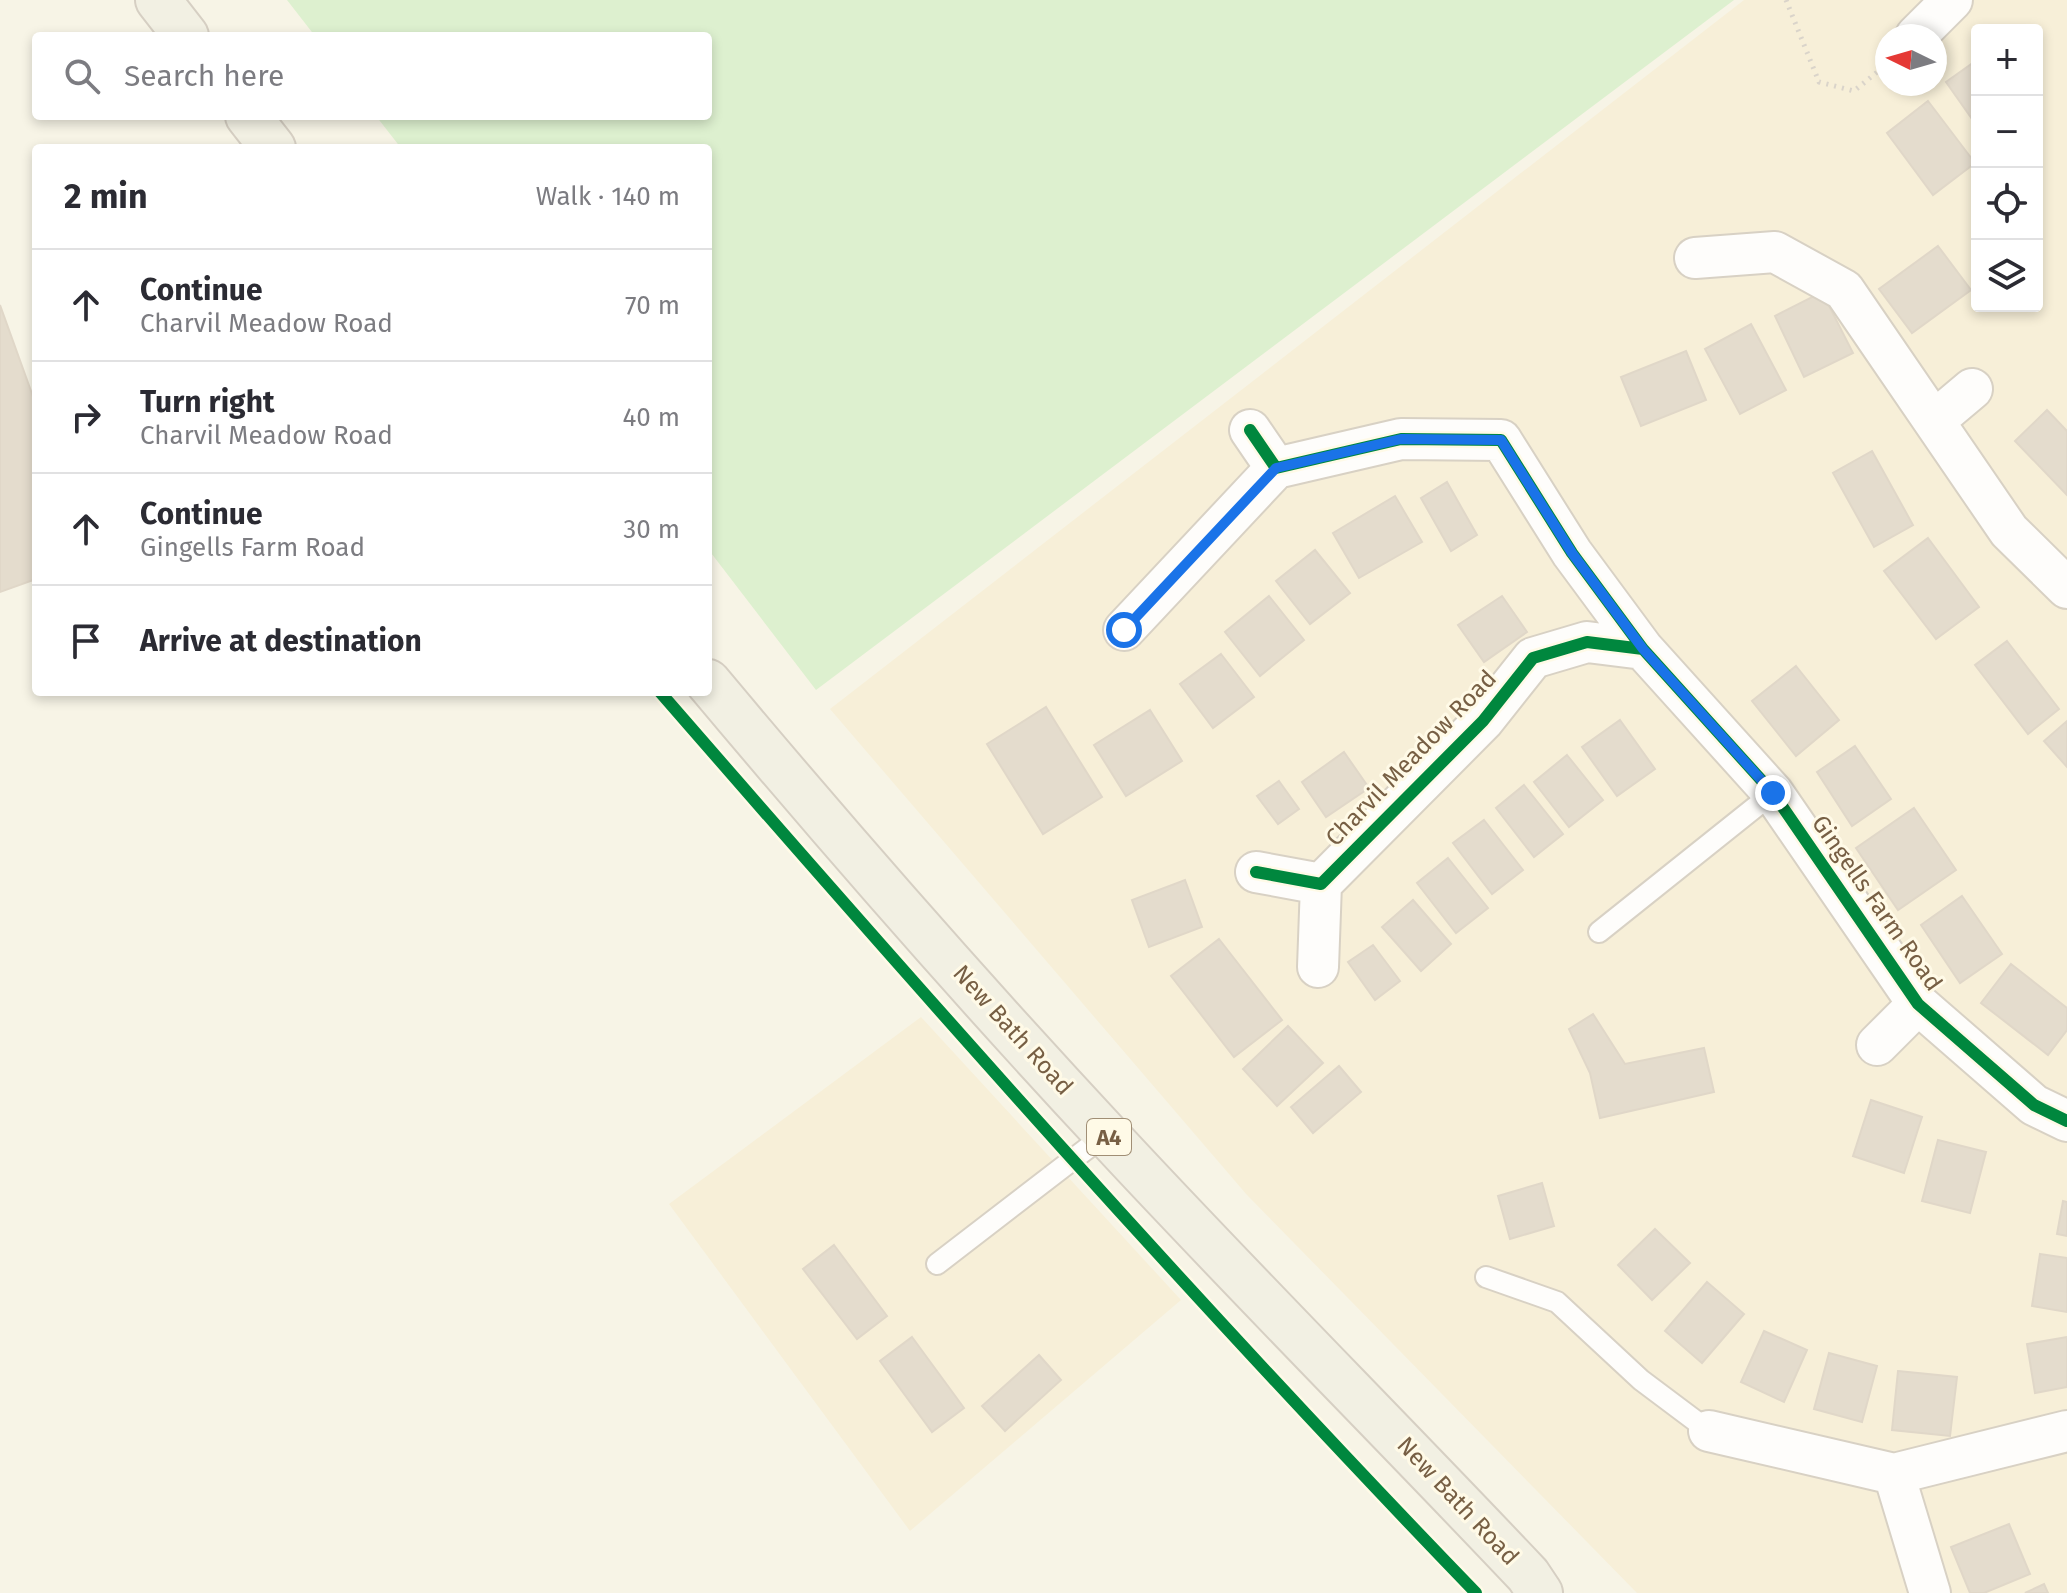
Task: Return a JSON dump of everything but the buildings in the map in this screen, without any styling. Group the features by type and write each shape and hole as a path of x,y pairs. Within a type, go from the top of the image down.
{"main road":[{"path":"158,0 183,32"},
{"path":"251,120 270,144"},
{"name":"New Bath Road","path":"712,687 820,815 1106,1134 1545,1587"}],"street":[{"path":"1928,24 1952,0"},
{"path":"1695,258 1775,252 1844,290 2009,531 2067,588"},
{"path":"1934,421 1972,389"},
{"path":"1250,430 1276,468"},
{"path":"1124,630 1276,468 1401,439 1501,440 1572,553 1643,649"},
{"name":"Charvil Meadow Road","path":"1321,884 1483,721 1533,658 1587,642 1643,649"},
{"name":"Gingells Farm Road","path":"1643,649 1773,793 1918,1004 2034,1105 2067,1121"},
{"path":"1256,872 1321,884 1318,967"},
{"name":"Gingells Farm Road","path":"1877,1045 1918,1004"},
{"path":"1709,1431 1894,1474 2067,1431"},
{"path":"1894,1474 1930,1593"}],"lane":[{"path":"1599,932 1773,793"},
{"path":"937,1264 1106,1134"},
{"path":"1486,1277 1557,1302 1641,1380 1709,1431"}],"path":[{"path":"1786,0 1819,82 1854,91 1875,74"}],"shaded area":[{"path":"1744,0 2067,0 2067,1593 1637,1593 1247,1195 830,709"},
{"path":"921,1017 1181,1300 910,1531 669,1204"}],"green space":[{"path":"287,0 1734,0 816,690 712,554 712,144 398,144 379,120 712,120 712,32 312,32"}],"cycle path":[{"path":"1250,430 1276,468 1401,439 1501,440 1572,553 1643,649 1587,642 1533,658 1483,721 1321,884 1256,872"},
{"path":"1643,649 1773,793 1918,1004 2034,1105 2067,1121"},
{"path":"663,696 1062,1148 1267,1372 1476,1593"}],"route":[{"path":"1124,630 1276,468 1401,439 1501,440 1572,553 1643,649 1773,793"}]}
